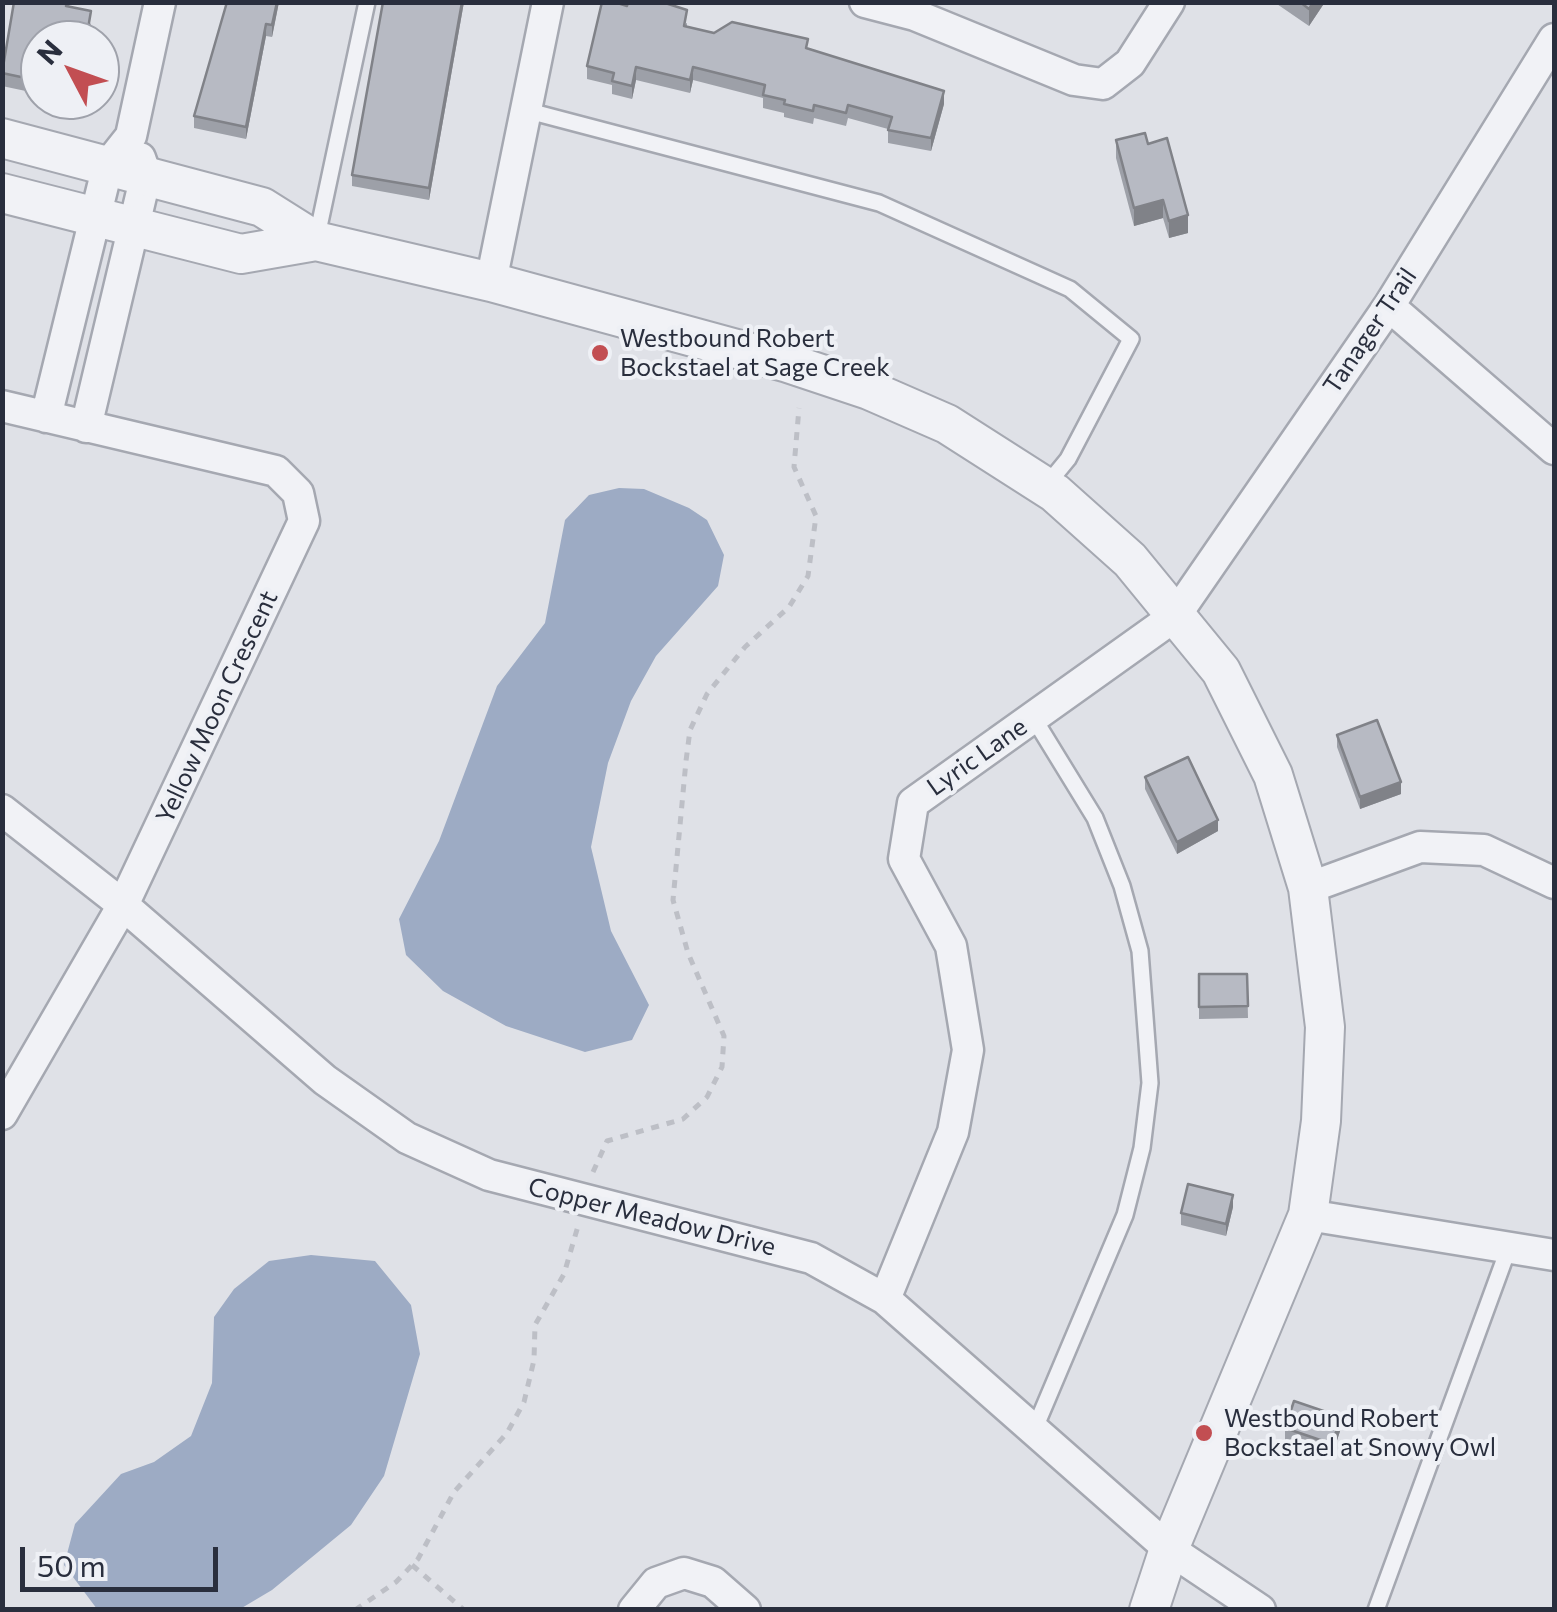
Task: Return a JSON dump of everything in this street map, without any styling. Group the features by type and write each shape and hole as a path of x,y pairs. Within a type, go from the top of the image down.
{"street":[{"path":"46,416 96,216 120,151 160,2"},
{"path":"490,282 548,2"},
{"path":"864,2 915,16 1074,80 1104,84 1130,63 1169,2"},
{"name":"Tanager Trail","path":"1176,616 1389,306 1554,39"},
{"path":"2,138 120,151 146,175 262,207 316,241 490,282 788,363 869,390 948,424 1045,486 1130,560 1221,671 1273,775 1308,888 1324,1028 1321,1121 1308,1215 1169,1550 1149,1610"},
{"path":"86,427 146,175"},
{"path":"2,193 241,254 316,241"},
{"path":"1389,306 1554,449"},
{"name":"Yellow Moon Crescent","path":"2,406 276,471 298,493 304,521 123,904 2,1114"},
{"name":"Lyric Lane","path":"885,1298 953,1132 968,1050 951,946 904,859 913,803 1176,616"},
{"name":"Copper Meadow Drive","path":"2,810 123,904 325,1080 406,1138 490,1175 811,1258 885,1298 1169,1550 1260,1610"},
{"path":"1308,888 1420,847 1484,850 1554,883"},
{"path":"1308,1215 1554,1255"},
{"path":"634,1610 656,1583 684,1572 713,1582 744,1610"}],"lane":[{"path":"316,241 367,2"},
{"path":"525,110 879,204 1070,289 1131,339 1068,459 1045,486"},
{"path":"1033,718 1095,818 1122,886 1140,951 1150,1083 1142,1148 1125,1215 1036,1428"},
{"path":"1376,1610 1508,1248"}],"path":[{"path":"355,1610 396,1582 412,1565 437,1531 454,1492 507,1434 524,1402 534,1360 535,1325 564,1274 606,1141 683,1119 706,1097 722,1067 724,1036 683,940 673,900 686,761 690,730 708,694 746,647 789,607 808,576 816,516 794,467 799,408"},
{"path":"412,1565 464,1610"}],"water":[{"path":"619,488 644,489 689,508 707,520 724,555 718,586 656,656 631,701 608,763 591,847 611,931 649,1005 632,1040 585,1052 506,1026 443,991 406,955 399,919 439,841 497,686 545,623 565,520 589,495"},
{"path":"311,1255 375,1261 411,1305 420,1354 384,1476 351,1525 272,1590 240,1609 97,1609 64,1565 75,1524 121,1474 154,1462 191,1436 212,1383 214,1317 234,1289 269,1261"}],"building":[{"path":"14,2 67,2 66,6 91,11 89,20 20,20 20,77 2,73"},
{"path":"227,2 277,2 272,25 266,24 246,127 194,116"},
{"path":"383,2 462,2 429,188 352,175"},
{"path":"602,2 627,6 628,2 662,2 687,10 684,26 714,33 732,22 808,39 806,48 944,91 931,138 888,130 892,117 848,105 846,113 814,105 813,111 784,104 785,100 763,95 765,85 693,67 690,80 636,67 632,86 612,81 614,73 587,66"},
{"path":"1145,133 1148,144 1167,138 1188,215 1169,221 1163,200 1134,208 1116,140"},
{"path":"1377,720 1401,782 1360,797 1337,735"},
{"path":"1188,757 1218,820 1177,842 1145,777"},
{"path":"1199,974 1247,974 1248,1006 1199,1007"},
{"path":"1188,1184 1233,1195 1226,1224 1181,1213"},
{"path":"1294,1401 1341,1417 1332,1444 1285,1428"}],"place":[{"name":"Westbound Robert Bockstael at Sage Creek","path":"600,353"},
{"name":"Westbound Robert Bockstael at Snowy Owl","path":"1204,1433"}]}
